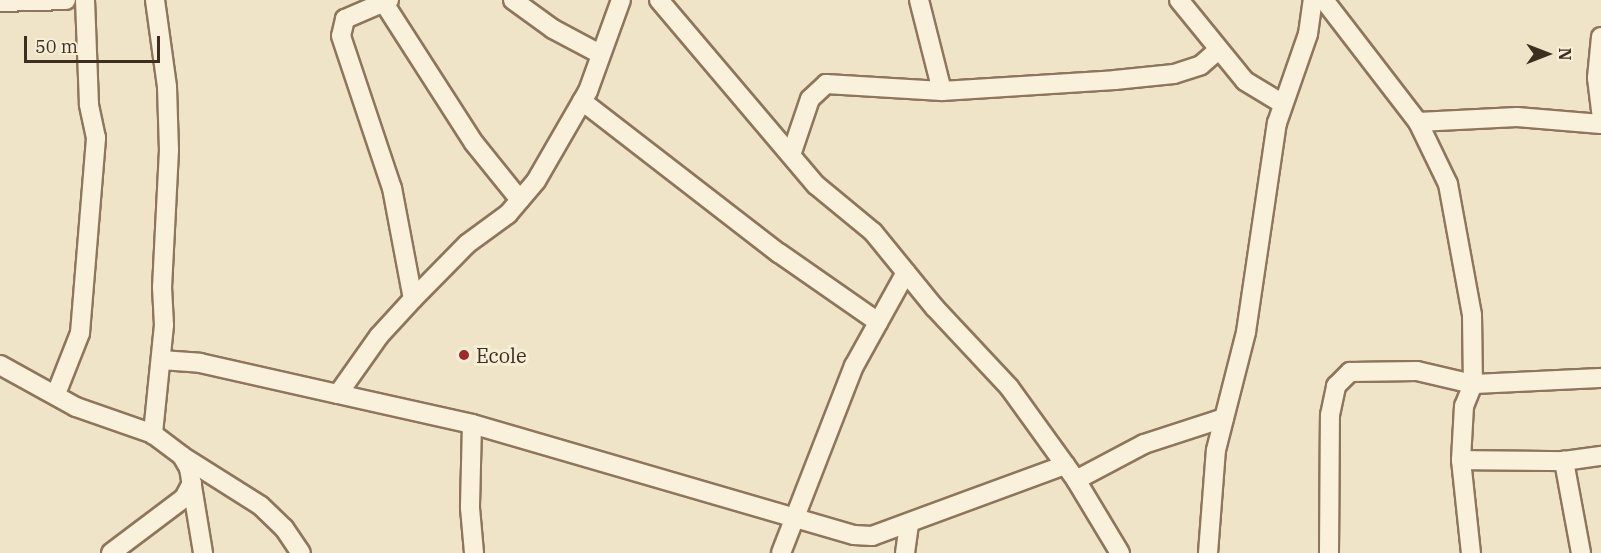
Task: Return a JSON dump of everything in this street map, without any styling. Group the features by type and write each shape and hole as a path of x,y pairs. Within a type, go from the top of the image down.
{"street":[{"path":"0,2 66,0"},
{"path":"56,394 80,333 96,138 89,104 85,0"},
{"path":"153,434 161,360 169,150 167,87 154,0"},
{"path":"513,0 553,29 600,54"},
{"path":"339,394 379,336 413,299 467,243 508,214 536,181 582,101 621,0"},
{"path":"659,0 816,185 873,232 1010,387 1076,480 1120,553"},
{"path":"919,0 942,90"},
{"path":"1179,0 1245,81 1283,104"},
{"path":"1208,553 1210,490 1224,418 1246,332 1283,104 1308,34 1314,0"},
{"path":"1324,0 1418,122 1450,195 1472,315 1473,384 1464,406 1461,460 1466,552"},
{"path":"413,299 392,188 341,36 345,19 386,2 474,143 520,200"},
{"path":"1601,37 1597,78 1601,114"},
{"path":"791,155 810,99 826,84 942,90 1174,74 1201,64 1218,50"},
{"path":"582,101 779,253 878,322"},
{"path":"1418,122 1517,117 1601,124"},
{"path":"781,553 854,366 906,272"},
{"path":"161,360 200,363 472,424 854,535 872,536 1065,465"},
{"path":"0,365 76,406 153,434 182,456 261,506 284,528 301,553"},
{"path":"1329,553 1330,415 1341,377 1350,372 1417,370 1473,384 1601,378"},
{"path":"1076,480 1144,444 1224,418"},
{"path":"472,424 470,508 474,553"},
{"path":"182,456 192,483 203,553"},
{"path":"1461,460 1564,461 1601,456"},
{"path":"1564,461 1581,553"},
{"path":"111,553 184,498 192,483"},
{"path":"905,553 909,523"}],"place":[{"name":"Ecole","path":"464,355"}]}
